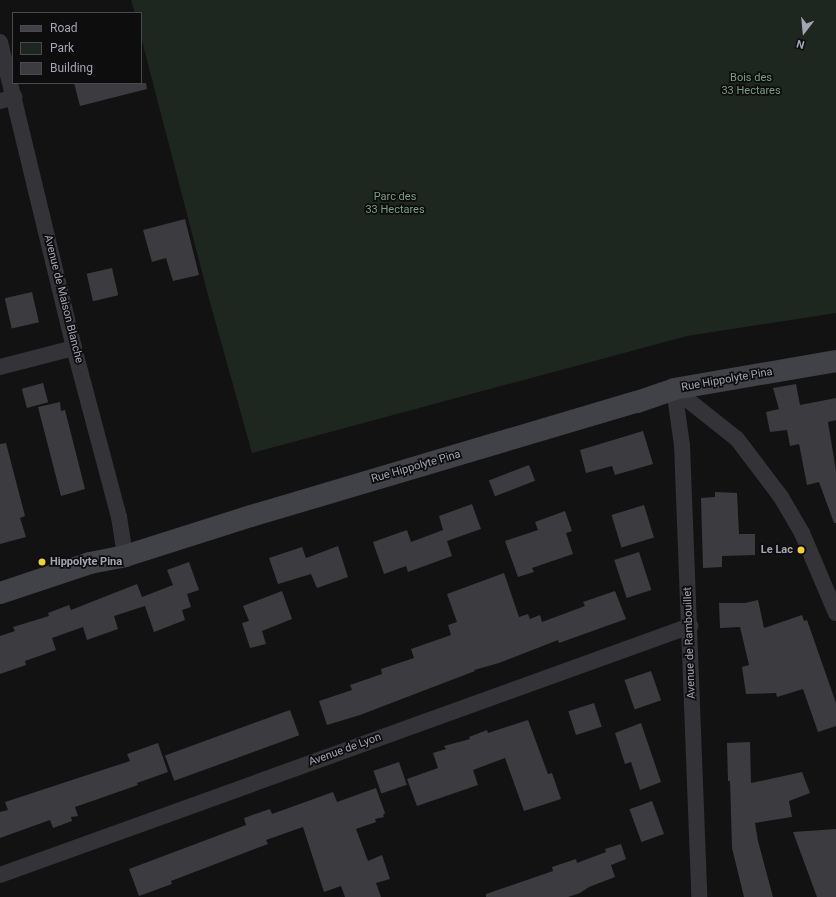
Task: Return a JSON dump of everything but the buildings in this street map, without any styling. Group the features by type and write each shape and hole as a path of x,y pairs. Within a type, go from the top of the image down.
{"main road":[{"name":"Rue Hippolyte Pina","path":"0,593 90,563 125,556 251,516 637,402 674,389 836,361"}],"street":[{"name":"Avenue de Maison Blanche","path":"0,42 7,99 119,517 125,556"},
{"path":"0,367 74,348"},
{"path":"674,389 737,439 781,497 802,533 835,604"},
{"name":"Avenue de Rambouillet","path":"674,389 682,446 690,626 694,895"},
{"name":"Avenue de Lyon","path":"0,874 690,626"}],"green space":[{"name":"Parc des 33 Hectares","path":"131,0 836,0 836,313 687,336 252,453 208,295 142,41 142,12 135,12"}],"place":[{"name":"Le Lac","path":"801,550"},
{"name":"Hippolyte Pina","path":"42,562"}],"park label":[{"name":"Bois des 33 Hectares","path":"751,85"}]}
